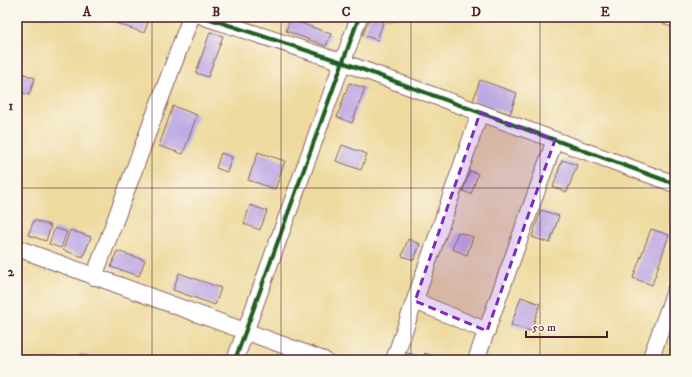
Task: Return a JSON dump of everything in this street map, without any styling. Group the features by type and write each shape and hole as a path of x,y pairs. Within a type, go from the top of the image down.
{"street":[{"path":"94,276 191,17"},
{"path":"204,17 342,62 675,184"},
{"path":"235,360 358,17"},
{"path":"669,17 675,19"},
{"path":"394,360 480,113"},
{"path":"476,360 555,140"},
{"path":"17,248 324,360"},
{"path":"650,360 675,291"},
{"path":"415,301 487,331"}],"highlighted area":[{"path":"480,113 555,140 487,331 415,301"}],"sand":[{"path":"17,17 675,17 675,360 17,360"}],"building":[{"path":"99,17 150,17 144,33"},
{"path":"370,17 385,17 377,40 363,35"},
{"path":"290,19 331,34 326,46 286,31"},
{"path":"210,32 223,36 208,77 196,73"},
{"path":"19,72 35,78 29,95 17,91 17,77"},
{"path":"480,80 517,93 510,114 473,101"},
{"path":"349,83 365,88 352,123 337,117"},
{"path":"173,106 197,115 183,154 159,146"},
{"path":"342,145 367,154 361,170 336,161"},
{"path":"258,152 285,161 275,189 248,180"},
{"path":"221,153 232,157 227,172 216,168"},
{"path":"562,160 577,165 567,192 553,187"},
{"path":"470,171 478,174 471,194 463,191"},
{"path":"250,205 267,211 260,230 244,224"},
{"path":"541,210 559,216 550,243 532,237"},
{"path":"34,220 51,226 46,241 28,235"},
{"path":"55,228 67,232 61,248 49,244"},
{"path":"651,229 669,235 652,285 633,278"},
{"path":"70,230 91,237 83,257 63,250"},
{"path":"458,232 473,237 467,255 452,249"},
{"path":"408,239 420,244 414,260 402,256"},
{"path":"117,251 145,260 139,276 111,267"},
{"path":"179,273 221,288 215,305 173,290"},
{"path":"521,297 540,304 531,331 511,325"},
{"path":"404,352 423,358 425,353 438,358 437,360 401,360"},
{"path":"81,354 97,360 79,360"}],"cycle path":[{"path":"204,17 342,62 675,184"},
{"path":"235,360 359,17"}]}
